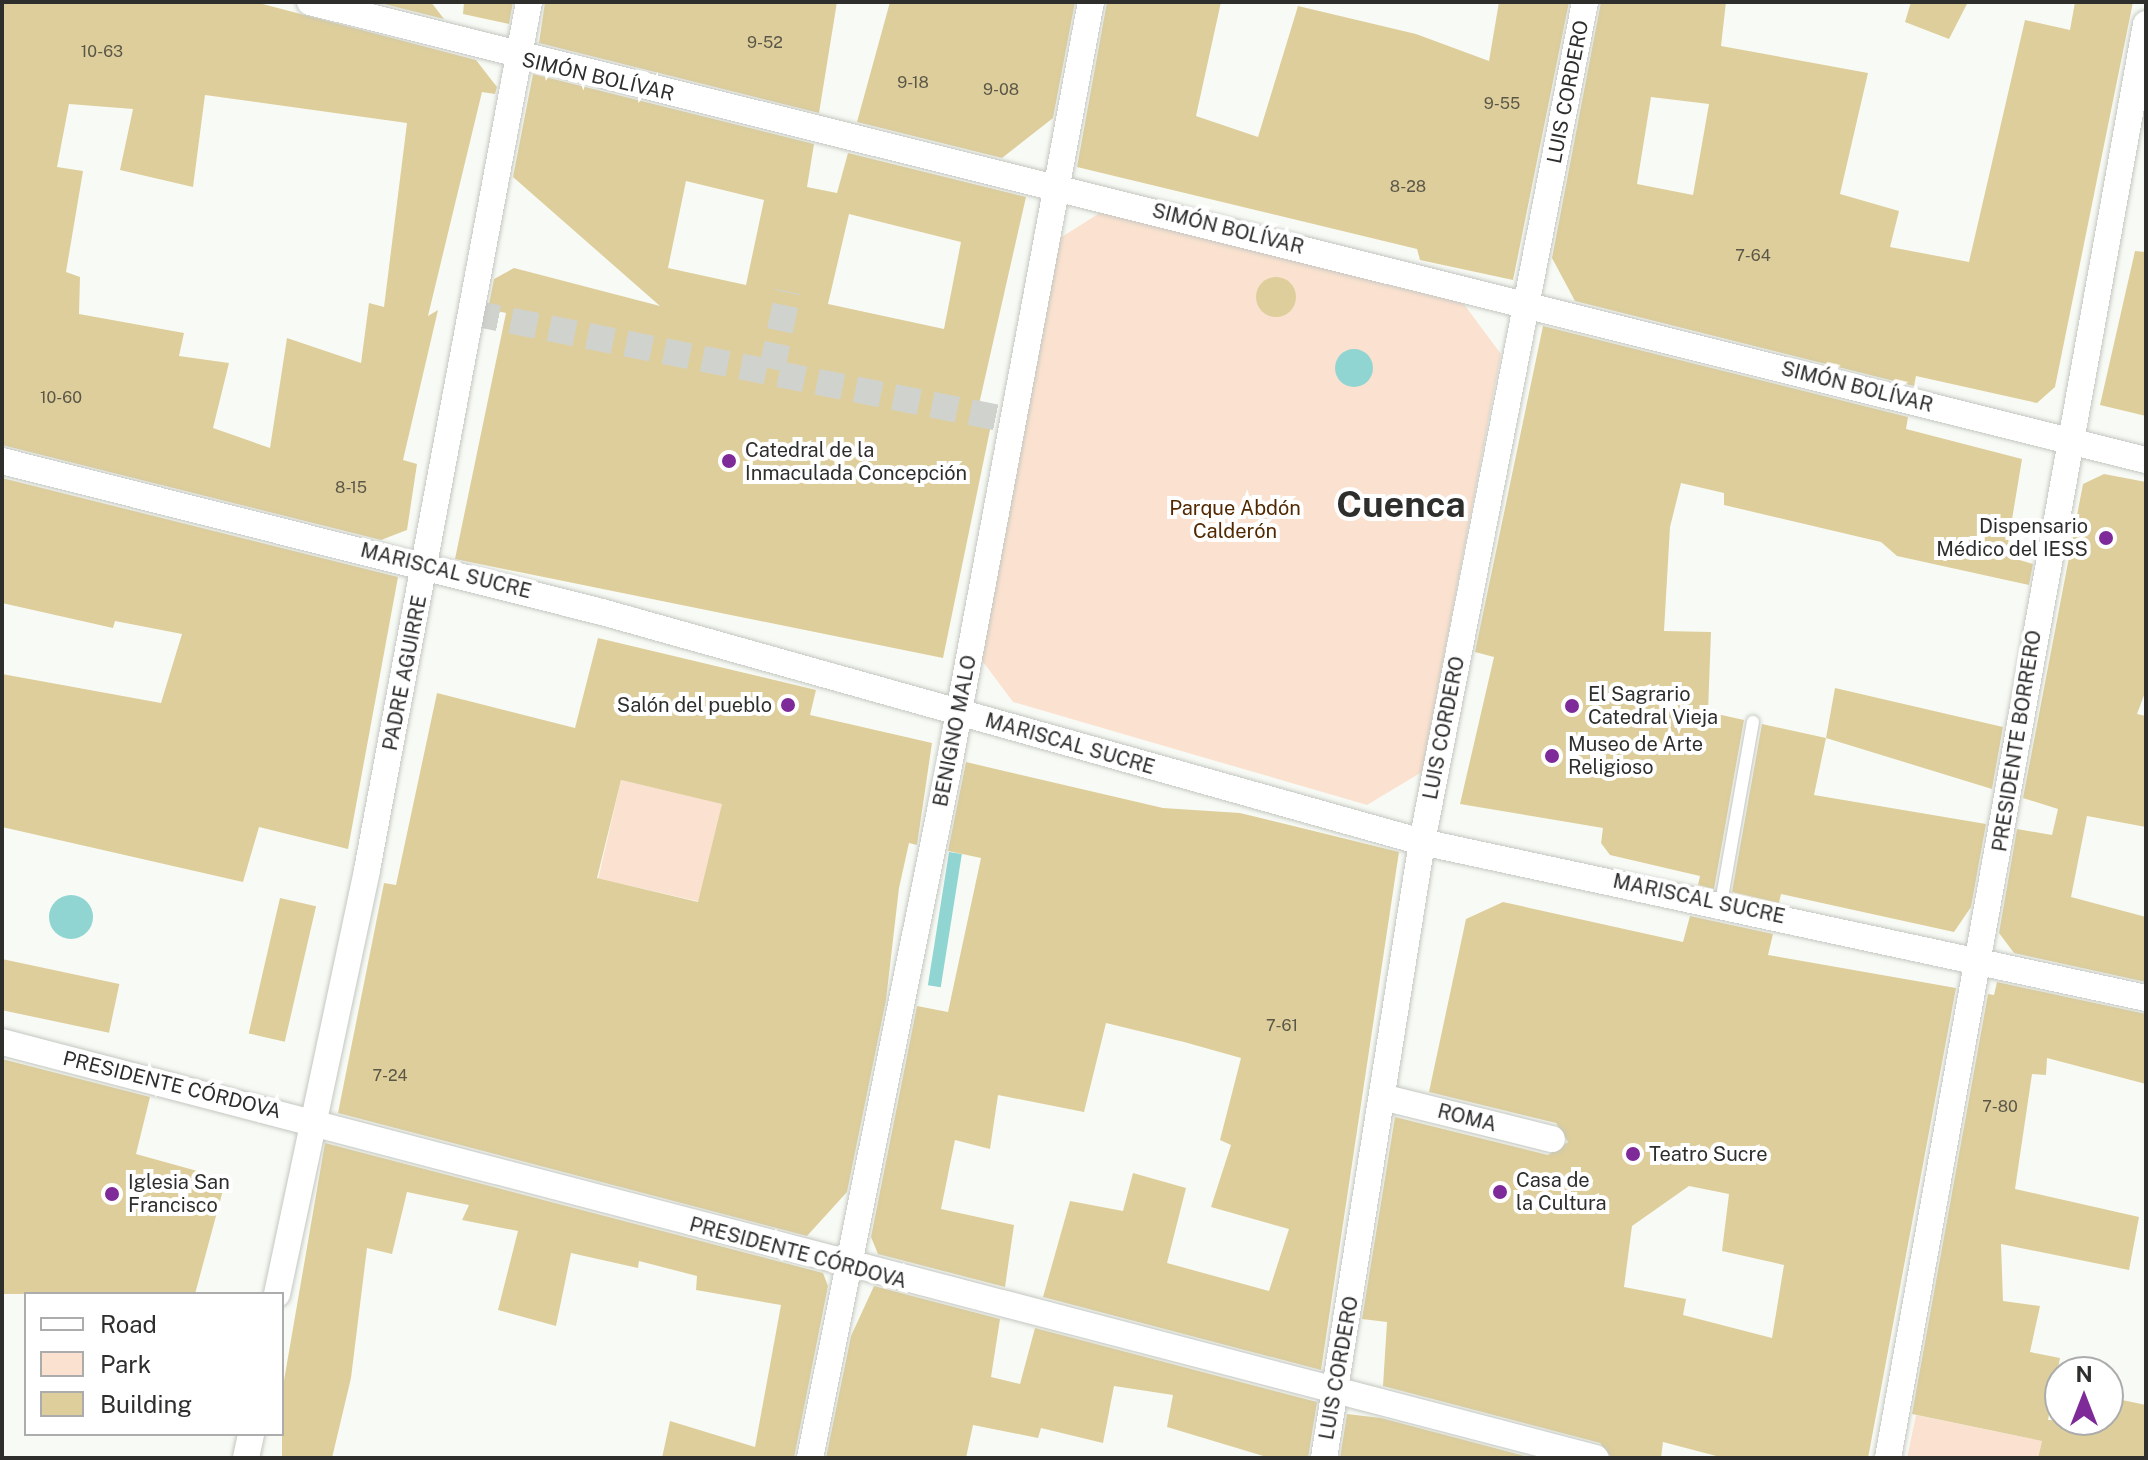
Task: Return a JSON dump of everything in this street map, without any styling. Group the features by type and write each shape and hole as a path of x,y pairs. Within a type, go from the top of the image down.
{"street":[{"name":"SIMÓN BOLÍVAR","path":"310,2 518,59 1059,186 2146,460"},
{"name":"PADRE AGUIRRE","path":"277,1292 310,1119 426,565 529,2"},
{"name":"BENIGNO MALO","path":"810,1458 844,1266 958,712 1059,186 1091,2"},
{"name":"LUIS CORDERO","path":"1324,1458 1422,842 1585,2"},
{"name":"PRESIDENTE BORRERO","path":"1888,1458 1982,957 2066,439 2141,71 2146,24"},
{"name":"MARISCAL SUCRE","path":"2,461 426,565 1422,842 1982,957 2146,998"},
{"name":"PRESIDENTE CÓRDOVA","path":"2,1042 310,1119 844,1266 1596,1458"},
{"name":"ROMA","path":"1382,1097 1552,1139"},
{"path":"246,1458 251,1436"}],"lane":[{"path":"1721,903 1753,722"}],"green space":[{"name":"Parque Abdón Calderón","path":"1106,209 1463,303 1501,354 1422,772 1367,805 1013,702 975,651 1052,243"},
{"path":"621,780 722,803 700,902 598,878"},
{"path":"1916,1415 2042,1441 2038,1458 1907,1458"}],"water":[{"path":"1354,349 1368,354 1373,368 1368,382 1354,387 1340,382 1335,368 1340,354"},
{"path":"949,852 962,854 941,987 928,985"},
{"path":"71,895 87,901 93,917 87,933 71,939 55,933 49,917 55,901"}],"building":[{"path":"2,2 255,2 476,60 497,87 495,94 482,92 428,316 438,310 403,460 417,464 407,530 381,540 2,445","holes":["205,95 407,123 384,307 369,303 361,363 287,338 270,448 213,428 229,363 179,356 184,333 79,314 80,277 66,272 83,171 57,167 69,104 133,109 120,170 193,187"]},
{"path":"376,2 431,2 444,19"},
{"path":"464,2 513,2 509,24 463,14"},
{"path":"545,2 837,2 819,113 539,43"},
{"path":"890,2 1075,2 1053,118 1002,158 857,122"},
{"path":"1107,2 1221,2 1196,116 1258,137 1298,6 1416,34 1489,61 1499,2 1569,2 1513,280 1420,260 1417,249 1077,167"},
{"path":"1601,2 1726,2 1721,46 1868,73 1840,194 1899,211 1890,247 1969,262 2025,20 2070,30 2075,2 2133,2 2055,387 2037,403 1916,376 1914,386 1575,301 1552,258","holes":["1651,97 1709,104 1693,195 1637,184"]},
{"path":"1911,2 1968,2 1949,39 1905,22"},
{"path":"533,74 814,144 807,187 837,193 848,153 1026,197 975,422 991,425 943,658 455,559 506,313 488,309 494,279 514,268 660,306 513,177","holes":["686,181 764,200 746,285 668,268","849,214 961,242 944,329 828,304"]},
{"path":"2135,251 2146,252 2146,416 2100,405"},
{"path":"1276,277 1290,283 1296,297 1290,311 1276,317 1262,311 1256,297 1262,283"},
{"path":"1543,326 1908,417 1906,429 2022,459 2006,556 2033,564 2029,585 1897,556 1881,542 1724,505 1724,493 1681,483 1670,527 1664,631 1711,632 1708,712 1744,720 1714,889 1698,885 1700,876 1610,855 1601,843 1603,828 1460,804 1494,657 1475,652"},
{"path":"2104,474 2146,482 2146,690 2137,714 2146,716 2146,827 2087,816 2071,897 2146,917 2146,982 2014,953 1999,933 2017,829 2052,835 2058,809 2023,798 2083,484"},
{"path":"2,478 398,577 348,849 259,827 243,882 2,827 2,674 161,703 182,634 115,621 113,628 2,603"},
{"path":"598,638 816,690 810,715 932,743 917,845 909,843 899,888 886,1000 847,1192 807,1236 338,1113 384,883 396,885 437,693 575,728","holes":["621,780 722,804 698,902 597,878"]},
{"path":"1835,688 2003,727 1992,789 1826,738"},
{"path":"1762,724 1826,738 1814,795 1986,824 1971,907 1954,932 1781,894 1779,903 1732,892"},
{"path":"966,762 1163,808 1240,813 1399,852 1321,1370 1043,1297 1070,1201 1123,1211 1133,1173 1186,1188 1167,1263 1269,1291 1289,1229 1211,1207 1231,1145 1220,1140 1241,1058 1184,1042 1106,1023 1084,1112 998,1095 990,1149 955,1140 941,1209 1014,1225 1005,1287 878,1254 871,1237 917,1006 948,1012 981,858 948,851"},
{"path":"280,898 316,906 285,1042 249,1033"},
{"path":"1503,902 1683,942 1690,916 1773,934 1768,955 1956,988 1868,1458 1724,1458 1663,1442 1661,1458 1612,1458 1600,1443 1383,1386 1387,1322 1362,1319 1395,1117 1548,1155 1568,1142 1556,1123 1429,1092 1466,919","holes":["1689,1186 1729,1194 1722,1251 1784,1265 1772,1338 1683,1315 1686,1299 1624,1287 1632,1226"]},
{"path":"2,959 119,984 109,1033 2,1010"},
{"path":"1997,982 2146,1014 2146,1084 2047,1058 2046,1075 2032,1074 2015,1189 2139,1217 2129,1270 2001,1244 2003,1301 2040,1306 2030,1352 2050,1356 2044,1356 2044,1436 2124,1436 2124,1400 2146,1405 2146,1458 2038,1458 2042,1441 1912,1414 1988,994 1994,995"},
{"path":"2,1059 150,1097 136,1154 226,1179 196,1292 2,1294"},
{"path":"325,1143 823,1273 828,1286 794,1458 662,1458 670,1421 755,1447 781,1305 696,1290 697,1276 639,1261 638,1268 571,1253 556,1326 498,1310 518,1231 462,1220 469,1205 407,1192 392,1254 367,1248 351,1378 332,1458 282,1458 284,1380"},
{"path":"874,1286 1000,1319 991,1377 1020,1384 1035,1328 1317,1402 1308,1458 1270,1458 1167,1427 1173,1395 1114,1386 1103,1443 1041,1428 1038,1438 973,1425 966,1458 826,1458 851,1336"},
{"path":"1347,1414 1381,1418 1533,1458 1340,1458"}],"tunnel":[{"path":"772,369 788,292"},
{"path":"473,313 1014,421"}],"place":[{"name":"Catedral de la Inmaculada Concepción","path":"729,461"},
{"name":"Dispensario Médico del IESS","path":"2106,538"},
{"name":"Salón del pueblo","path":"788,705"},
{"name":"El Sagrario Catedral Vieja","path":"1572,706"},
{"name":"Museo de Arte Religioso","path":"1552,756"},
{"name":"Teatro Sucre","path":"1633,1154"},
{"name":"Casa de la Cultura","path":"1500,1192"},
{"name":"Iglesia San Francisco","path":"112,1194"}],"district":[{"name":"Cuenca","path":"1401,505"}]}
